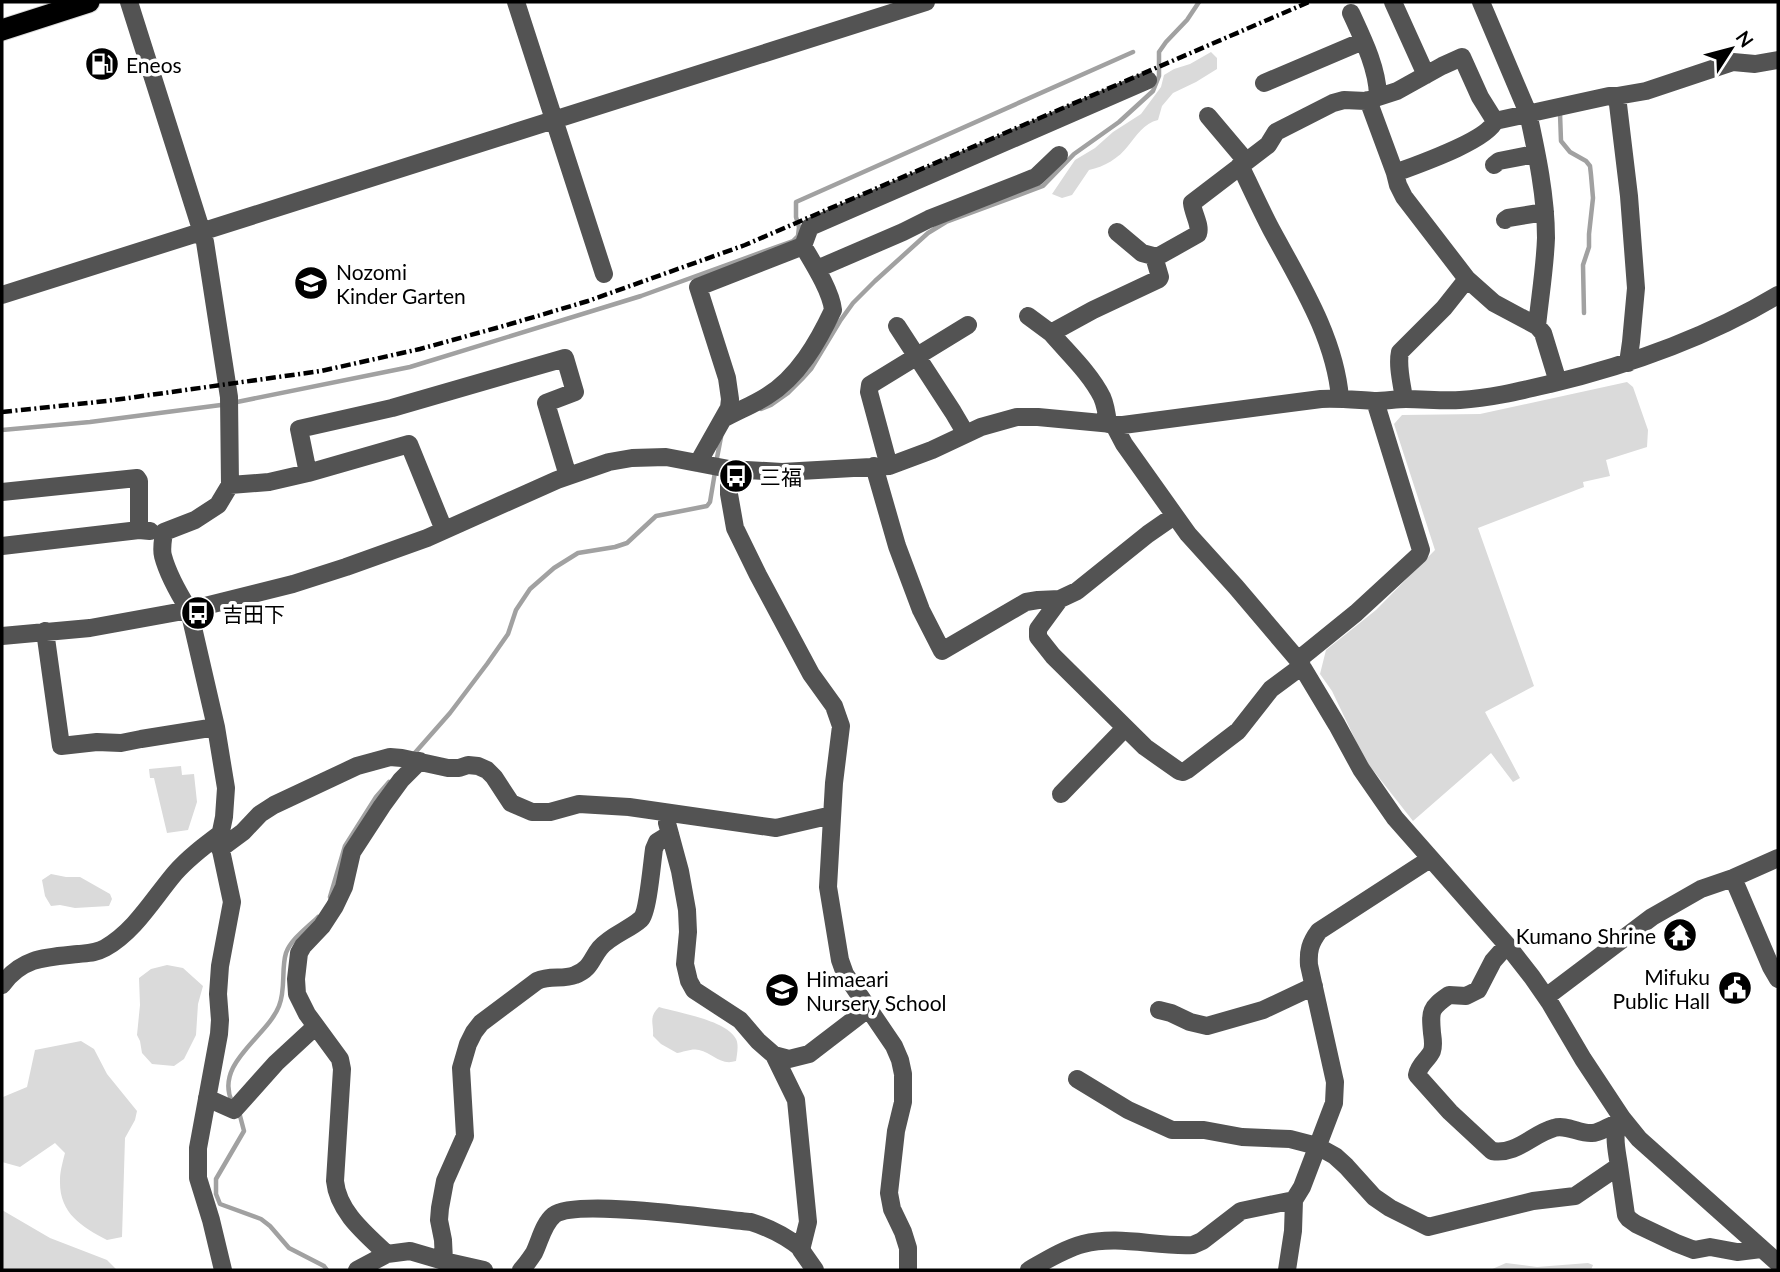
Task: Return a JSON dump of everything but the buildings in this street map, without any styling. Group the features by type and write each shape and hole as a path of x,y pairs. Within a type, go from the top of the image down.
{"highway":[{"path":"2,30 89,2"}],"street":[{"path":"2,545 139,530 164,532 195,520 218,505 230,485 229,397 205,242 129,2"},
{"path":"516,2 604,274"},
{"path":"2,295 926,2"},
{"path":"1393,2 1426,75"},
{"path":"1481,2 1528,113 1545,212 1546,240 1536,326"},
{"path":"1351,13 1377,83 1373,98 1398,185 1404,197 1467,279 1494,303 1536,326 1546,337 1558,382"},
{"path":"1264,83 1363,41"},
{"path":"1118,232 1142,253 1157,257 1198,234 1200,229 1192,204 1268,145 1276,132 1319,109 1344,100 1373,98 1397,91 1462,57 1480,97 1495,121"},
{"path":"1495,121 1609,96 1646,91 1733,62 1755,64 1778,60"},
{"path":"908,1270 908,1248 892,1209 889,1193 897,1131 904,1102 903,1074 894,1046 845,974 840,960 828,887 834,783 841,726 839,716 811,674 735,528 729,494 715,466 721,421 729,408 727,378 698,287 803,246 810,227 1148,80"},
{"path":"1617,96 1636,288 1628,363"},
{"path":"1208,116 1243,163 1268,224 1321,327 1337,372 1340,398"},
{"path":"1395,173 1473,140 1493,126 1495,121"},
{"path":"1494,165 1499,161 1535,154"},
{"path":"817,269 929,219 1035,177 1059,155"},
{"path":"1505,220 1545,212"},
{"path":"721,421 776,390 809,354 833,310 817,269 803,246"},
{"path":"1051,332 1159,279 1155,260 1157,257"},
{"path":"1404,399 1399,355 1444,308 1467,279"},
{"path":"2,636 90,628 190,610 293,584 444,530 568,476 609,462 666,457 715,466 782,472 881,466 932,450 966,434 1017,417 1059,418 1123,425 1340,398 1375,401 1458,400 1500,396 1628,363 1688,341 1778,295"},
{"path":"1028,316 1051,332 1092,382 1103,398 1111,425 1174,516 1300,663 1361,769 1395,818 1507,945 1546,997 1620,1120 1778,1264"},
{"path":"968,325 870,385 881,466 897,546 922,610 942,651 1026,602 1060,600"},
{"path":"897,326 966,434"},
{"path":"308,473 299,429 392,408 565,358 575,392 546,403 568,476"},
{"path":"1174,516 1077,591 1060,600 1038,629 1038,637 1053,656 1156,757 1183,772 1238,731 1271,689 1419,555 1421,550 1375,401"},
{"path":"230,485 269,482 409,444 444,530"},
{"path":"2,492 134,477 139,481 139,530"},
{"path":"164,532 163,555 180,596 190,610 216,727 226,788 220,841 232,902 218,982 219,1034 198,1149 198,1178 223,1270"},
{"path":"45,631 61,746 97,742 121,743 216,727"},
{"path":"1061,794 1125,728"},
{"path":"2,985 13,972 28,962 39,958 90,953 106,947 133,925 195,853 243,832 266,810 357,766 390,757 448,768 478,766 487,770 511,803 532,812 550,812 579,804 629,807 776,828 832,816"},
{"path":"387,1254 347,1213 336,1191 342,1069 340,1059 307,1014 297,994 296,979 299,953 335,906 344,887 352,852 401,780 419,761"},
{"path":"664,813 680,871 687,910 685,964 689,981 694,990 740,1020 774,1055 796,1100 808,1222 802,1249"},
{"path":"444,1261 440,1208 445,1181 465,1136 461,1068 464,1052 474,1032 481,1023 537,981 545,977 575,976 583,971 603,945 640,920 645,911 654,849 657,842 670,834"},
{"path":"1546,997 1652,917 1702,889 1778,858"},
{"path":"1287,1270 1294,1200 1302,1187 1334,1103 1335,1082 1309,965 1308,951 1311,941 1319,932 1430,859"},
{"path":"1733,878 1778,979"},
{"path":"1507,945 1493,961 1478,990 1466,996 1449,995 1433,1008 1430,1016 1434,1045 1417,1075 1450,1112 1492,1151 1501,1152 1519,1147 1553,1128 1597,1133 1620,1120"},
{"path":"1159,1010 1207,1026 1263,1010 1314,986"},
{"path":"774,1055 789,1059 808,1054 869,1008"},
{"path":"207,1098 234,1110 276,1063 316,1026"},
{"path":"1077,1079 1128,1110 1172,1130 1204,1130 1242,1138 1290,1139 1317,1146 1335,1156 1374,1197 1428,1227 1533,1201 1575,1196 1619,1167"},
{"path":"1620,1120 1615,1135 1626,1215 1629,1219 1694,1250 1710,1247 1737,1252 1761,1249"},
{"path":"1028,1270 1085,1244 1122,1241 1193,1245 1241,1211 1294,1200"},
{"path":"521,1270 534,1253 551,1217 577,1209 629,1209 751,1222 770,1228 789,1239 802,1249 815,1270"},
{"path":"357,1270 387,1254 410,1251 484,1270"}],"shaded area":[{"path":"1211,52 1217,58 1217,69 1173,93 1162,106 1158,120 1144,127 1116,158 1089,170 1072,195 1062,198 1052,194 1075,160 1141,114 1161,87 1164,75"},
{"path":"1627,382 1633,387 1648,430 1647,447 1606,460 1610,476 1583,482 1584,487 1478,528 1534,686 1485,712 1520,778 1513,782 1491,753 1413,821 1365,760 1332,691 1320,674 1326,650 1376,610 1435,550 1394,424 1402,415 1480,414"},
{"path":"181,766 182,775 194,774 197,802 188,830 167,833 154,778 150,778 149,769"},
{"path":"51,874 80,877 110,894 112,899 109,906 51,906 45,896 42,880"},
{"path":"167,965 183,968 203,986 198,1004 196,1035 184,1059 174,1066 152,1064 142,1053 137,1035 139,978 151,969"},
{"path":"659,1007 713,1022 731,1032 737,1044 736,1061 721,1061 697,1050 677,1053 661,1044 653,1036 653,1018"},
{"path":"81,1041 94,1049 107,1074 137,1111 125,1138 122,1237 107,1240 80,1224 63,1201 60,1180 65,1153 55,1143 20,1167 2,1162 3,1097 27,1087 35,1050"},
{"path":"2,1210 50,1238 107,1260 117,1270 2,1270"},
{"path":"1506,1263 1537,1267 1588,1263 1593,1265 1591,1270 1490,1270"}],"waterway":[{"path":"761,409 788,393 802,379 853,303 928,233 946,222 1043,186 1074,154 1119,122 1153,91 1159,76 1159,52 1199,2"},
{"path":"237,402 410,367 641,296 793,241 798,236 799,227 796,202 1133,52"},
{"path":"1560,113 1561,141 1570,152 1590,166 1593,198 1589,247 1583,265 1584,313"},
{"path":"2,430 221,405"},
{"path":"716,463 721,437"},
{"path":"413,755 450,713 487,664 508,634 516,610 530,589 554,568 578,553 627,543 656,516 707,506 715,472"},
{"path":"330,897 345,846 376,797 389,782"},
{"path":"232,1102 228,1088 230,1075 244,1051 264,1029 279,1006 288,948 318,917"},
{"path":"239,1112 244,1131 216,1179 216,1194 220,1204 261,1219 289,1248 327,1270"}],"railway":[{"path":"2,412 107,401 321,371 420,349 588,301 745,245 1309,2"}],"place":[{"name":"Eneos","path":"102,64"},
{"name":"Nozomi Kinder Garten","path":"311,283"},
{"name":"三福","path":"736,476"},
{"name":"吉田下","path":"198,613"},
{"name":"Kumano Shrine","path":"1680,935"},
{"name":"Mifuku Public Hall","path":"1735,988"},
{"name":"Himaeari Nursery School","path":"782,990"}]}
